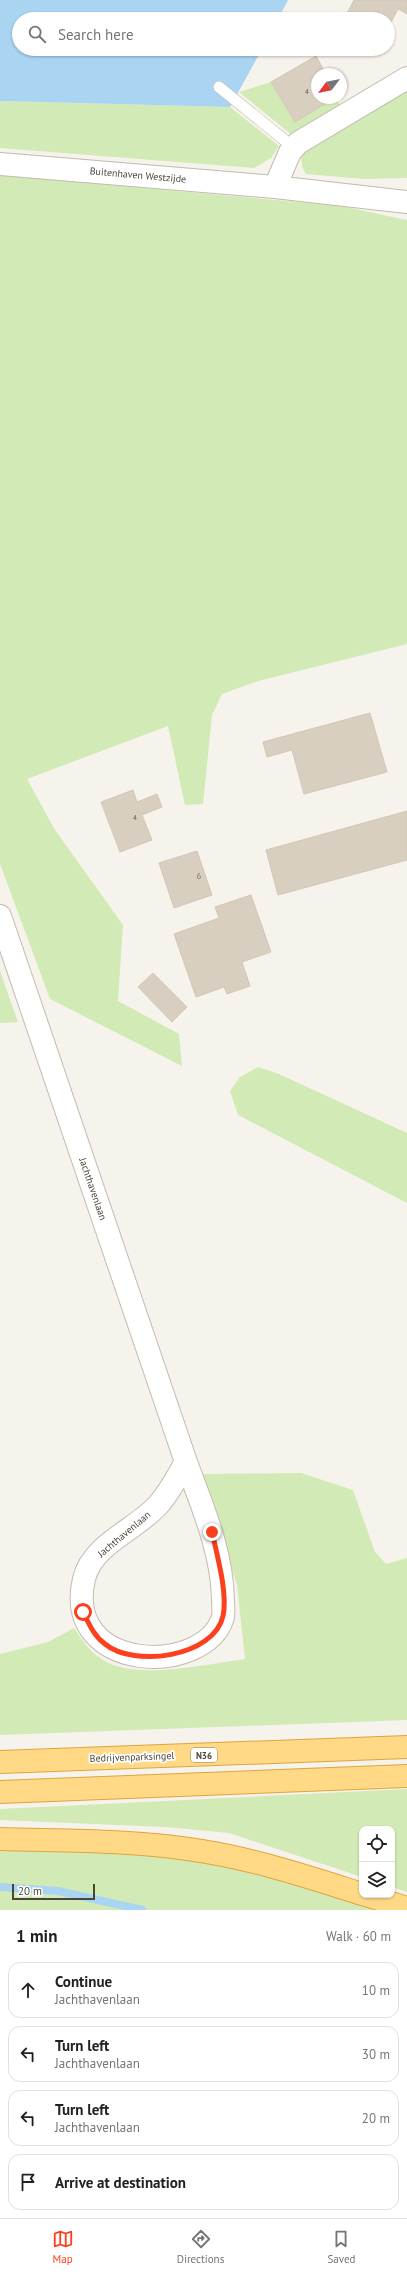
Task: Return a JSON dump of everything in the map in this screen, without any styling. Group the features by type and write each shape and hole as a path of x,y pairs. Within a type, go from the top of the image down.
{"highway":[{"name":"Bedrijvenparksingel","path":"0,1762 407,1747"},
{"path":"0,1792 407,1776"},
{"path":"0,1839 135,1844 188,1849 236,1857 359,1893"},
{"path":"375,1898 407,1908"}],"street":[{"path":"275,187 293,147 309,135 407,78"},
{"name":"Buitenhaven Westzijde","path":"0,164 275,187 407,202"},
{"name":"Jachthavenlaan","path":"0,916 186,1462 212,1532 223,1580 223,1617 211,1637 192,1649 177,1654 153,1657 124,1653 106,1645 91,1630 83,1612 84,1579 89,1565 99,1552 157,1506 186,1462"}],"lane":[{"path":"219,86 293,147"}],"green space":[{"path":"271,82 295,122 325,104 340,104 342,107 292,135 239,92"},
{"path":"407,89 407,178 364,179 306,174 302,167 301,155 306,148"},
{"path":"0,101 230,107 279,146 271,158 254,168 0,148"},
{"path":"0,175 341,206 407,220 407,644 258,681 222,694 212,715 203,804 185,805 168,726 27,779 55,830 123,925 118,1001 179,1034 182,1066 50,999 0,864"},
{"path":"0,971 18,1022 0,1023"},
{"path":"258,1067 279,1074 407,1133 407,1203 238,1115 230,1091 240,1077"},
{"path":"301,1473 353,1490 375,1552 386,1564 407,1558 407,1720 0,1735 0,1654 48,1642 74,1628 87,1646 98,1657 117,1666 152,1670 172,1669 245,1659 237,1585 202,1474"},
{"path":"407,1789 407,1892 395,1888 395,1826 359,1826 359,1876 229,1833 165,1827 0,1820 0,1809"},
{"path":"0,1846 119,1851 167,1855 216,1862 265,1873 385,1910 0,1910"}],"water":[{"path":"0,0 288,0 282,12 12,12 12,56 258,56 230,107 0,101"}],"building":[{"path":"354,0 407,0 407,14 398,9 395,15 395,12 348,12"},
{"path":"316,56 323,68 311,68 311,104 325,104 295,122 271,82"},
{"path":"370,713 387,772 304,794 292,750 267,757 263,742"},
{"path":"133,790 137,802 157,794 162,807 142,815 152,840 120,852 101,802"},
{"path":"407,811 407,860 278,895 266,850"},
{"path":"197,851 212,895 174,908 159,863"},
{"path":"251,895 271,952 242,962 250,986 227,994 224,987 196,997 174,934 219,918 215,907"},
{"path":"153,973 187,1007 172,1022 138,987"}],"waterway":[{"path":"0,1887 58,1891 142,1910"}],"route":[{"path":"83,1612 91,1630 106,1645 124,1653 145,1657 177,1654 192,1649 211,1637 223,1617 223,1580 212,1532"}]}
